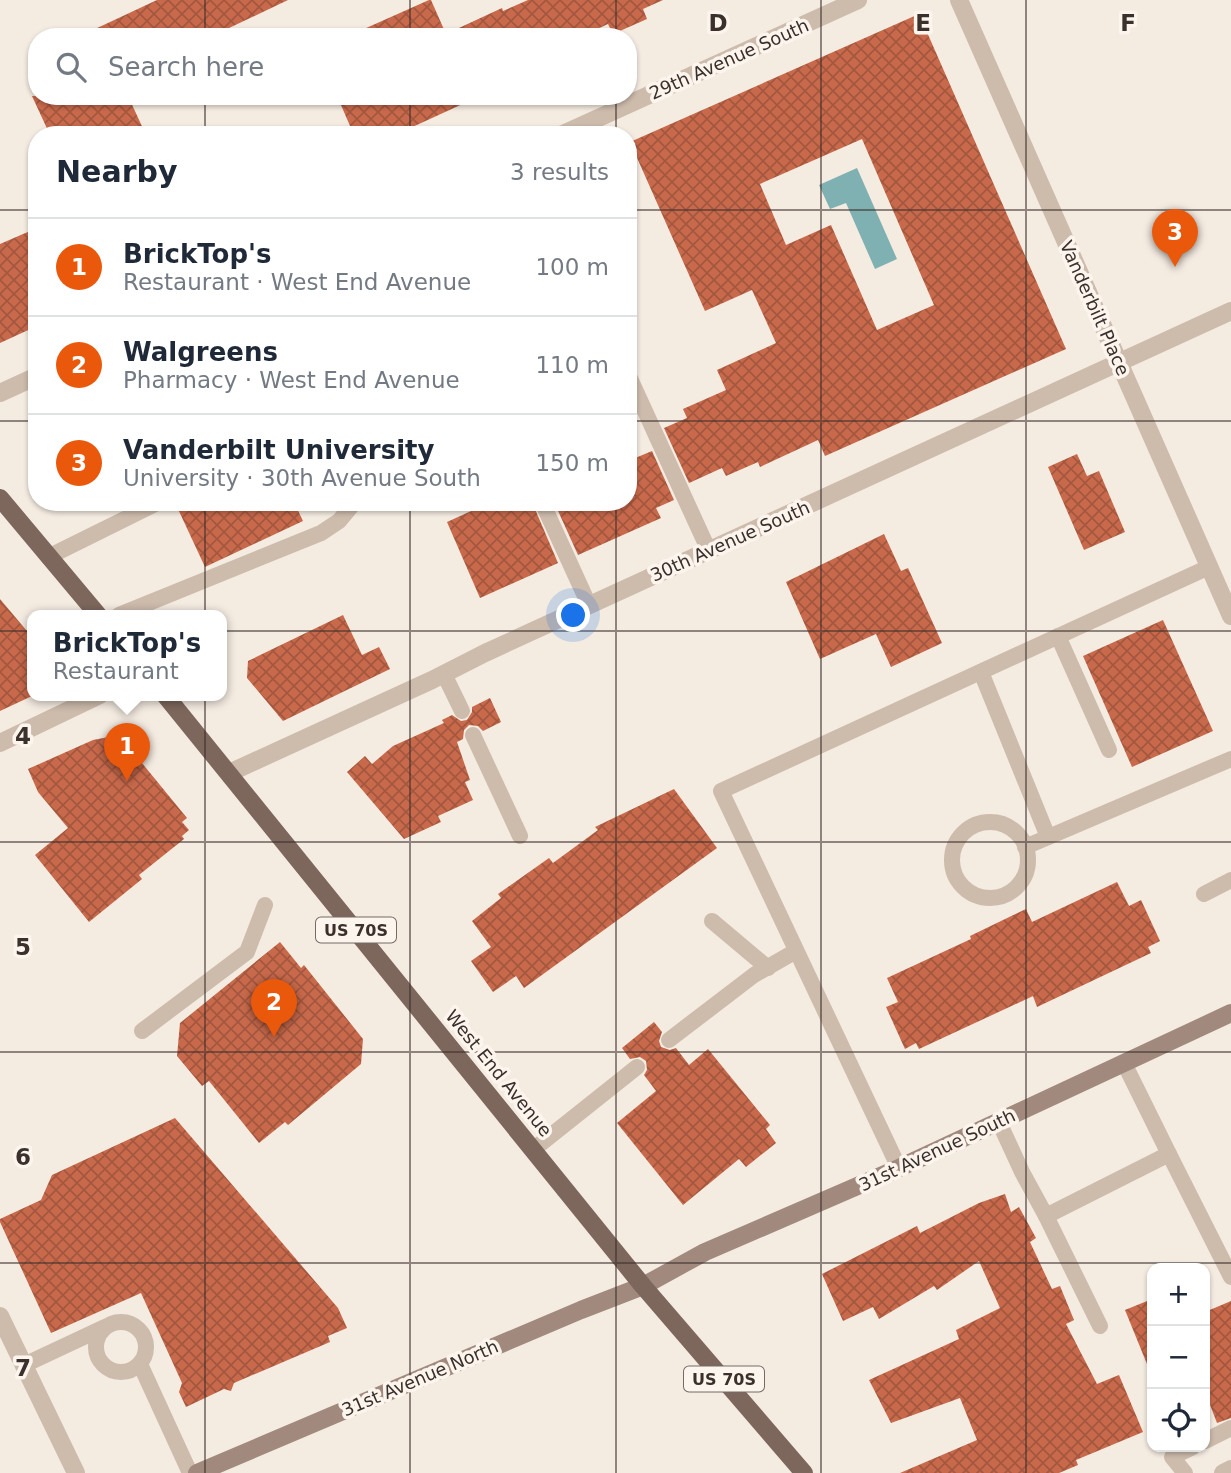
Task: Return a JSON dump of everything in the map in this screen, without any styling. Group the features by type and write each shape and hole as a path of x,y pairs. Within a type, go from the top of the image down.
{"main road":[{"path":"0,498 94,610"},
{"name":"West End Avenue","path":"170,701 643,1286 804,1473"},
{"name":"31st Avenue South","path":"643,1286 705,1252 899,1168 1231,1013"},
{"name":"31st Avenue North","path":"197,1473 643,1286"}],"street":[{"name":"29th Avenue South","path":"637,100 858,0"},
{"name":"Vanderbilt Place","path":"959,0 1231,616"},
{"name":"29th Avenue South","path":"581,126 627,105"},
{"name":"30th Avenue South","path":"229,773 1231,311"},
{"path":"0,393 28,380"},
{"path":"0,743 88,701"},
{"path":"0,1316 76,1473"},
{"path":"1223,1473 1231,1469"}],"lane":[{"path":"637,394 709,551"},
{"path":"48,557 141,511"},
{"path":"131,610 321,533 339,521 347,511"},
{"path":"546,511 589,605"},
{"path":"899,1168 721,791 1209,567"},
{"path":"1058,636 1109,750"},
{"path":"981,672 1048,837"},
{"path":"444,674 462,711"},
{"path":"473,735 520,836"},
{"path":"1026,847 1231,759"},
{"path":"991,822 1010,828 1026,847 1027,866 1023,879 1015,889 1000,897 987,899 968,892 961,886 953,871 952,855 956,843 963,833 978,824 991,822"},
{"path":"1204,894 1231,880"},
{"path":"142,1031 247,952 265,905"},
{"path":"712,921 768,968"},
{"path":"669,1040 768,968 796,951"},
{"path":"1124,1063 1231,1277"},
{"path":"534,1149 637,1067"},
{"path":"999,1122 1100,1326"},
{"path":"1046,1216 1169,1154"},
{"path":"24,1365 114,1323 130,1323 141,1331 147,1349 134,1370 110,1370 101,1362 97,1352 97,1339 105,1328 114,1323"},
{"path":"140,1364 190,1473"},
{"path":"1210,1438 1231,1428"},
{"path":"1182,1452 1172,1457 1185,1473"}],"water":[{"path":"857,168 897,259 875,269 846,203 830,209 819,185"}],"building":[{"path":"157,0 288,0 229,28 97,28"},
{"path":"431,0 443,28 366,28"},
{"path":"528,0 663,0 643,9 647,19 627,28 610,28 608,24 599,28 459,28 502,8 503,11"},
{"path":"919,14 1066,349 825,456 818,440 760,467 758,462 726,476 722,468 689,483 664,428 687,418 683,409 726,390 717,370 776,343 752,290 705,311 637,158 637,139","holes":["862,139 934,305 877,330 831,225 786,245 760,184"]},
{"path":"36,105 132,105 142,126 46,126"},
{"path":"341,105 460,105 415,126 350,126"},
{"path":"28,232 28,330 0,343 0,244"},
{"path":"652,451 674,500 656,508 661,518 578,555 558,511 637,511 637,457"},
{"path":"1077,454 1087,476 1099,471 1125,532 1084,550 1048,467"},
{"path":"179,511 298,511 303,521 205,567"},
{"path":"471,511 536,511 558,563 480,598 447,522"},
{"path":"884,534 901,571 908,568 942,643 891,667 876,634 820,659 786,582"},
{"path":"0,599 27,631 27,698 0,711"},
{"path":"343,615 362,655 379,647 390,669 283,721 247,678 248,661"},
{"path":"1163,620 1213,731 1132,767 1083,656"},
{"path":"490,698 501,722 483,731 478,726 469,725 464,730 463,739 457,742 470,780 465,782 473,800 438,816 441,822 404,839 347,772 365,756 372,764 393,746 444,723 442,720 452,715 461,721 467,720 472,707"},
{"path":"119,735 187,818 182,822 189,830 182,836 184,839 139,875 142,879 89,922 35,855 68,828 38,792 28,769 93,740"},
{"path":"674,789 717,848 524,988 516,976 493,992 471,961 491,947 472,921 501,898 498,894 549,858 553,863 598,830 595,827"},
{"path":"1117,882 1129,906 1141,900 1160,941 1148,947 1151,953 1037,1007 1033,996 919,1049 916,1043 905,1049 886,1007 898,1002 887,978 971,939 970,936 1026,909 1032,922"},
{"path":"280,942 301,968 304,965 363,1039 361,1064 288,1125 285,1122 259,1143 209,1081 202,1086 177,1056 180,1023"},
{"path":"654,1022 662,1032 659,1041 661,1047 670,1050 676,1048 689,1065 708,1049 770,1125 766,1129 776,1143 746,1167 739,1159 683,1205 617,1123 656,1091 644,1075 647,1070 646,1061 640,1057 630,1059 622,1048"},
{"path":"175,1118 338,1308 347,1328 328,1336 330,1342 234,1383 231,1391 224,1389 186,1407 179,1392 182,1383 141,1293 51,1333 0,1222 0,1219 41,1200 52,1175"},
{"path":"1005,1194 1011,1212 1019,1207 1036,1238 1030,1242 1052,1289 1060,1286 1074,1320 1066,1324 1097,1384 1119,1375 1143,1432 1076,1460 1078,1465 1059,1473 900,1473 977,1440 960,1398 891,1423 869,1380 959,1339 956,1330 1000,1308 979,1261 937,1290 934,1286 879,1319 873,1307 843,1321 822,1274 917,1226 920,1233 979,1203"},
{"path":"1147,1301 1147,1364 1125,1310"},
{"path":"1231,1301 1231,1418 1217,1423 1210,1405 1210,1310"}],"place":[{"name":"Vanderbilt University","path":"1175,267"},
{"name":"BrickTop's","path":"127,781"},
{"name":"Walgreens","path":"274,1037"}]}
